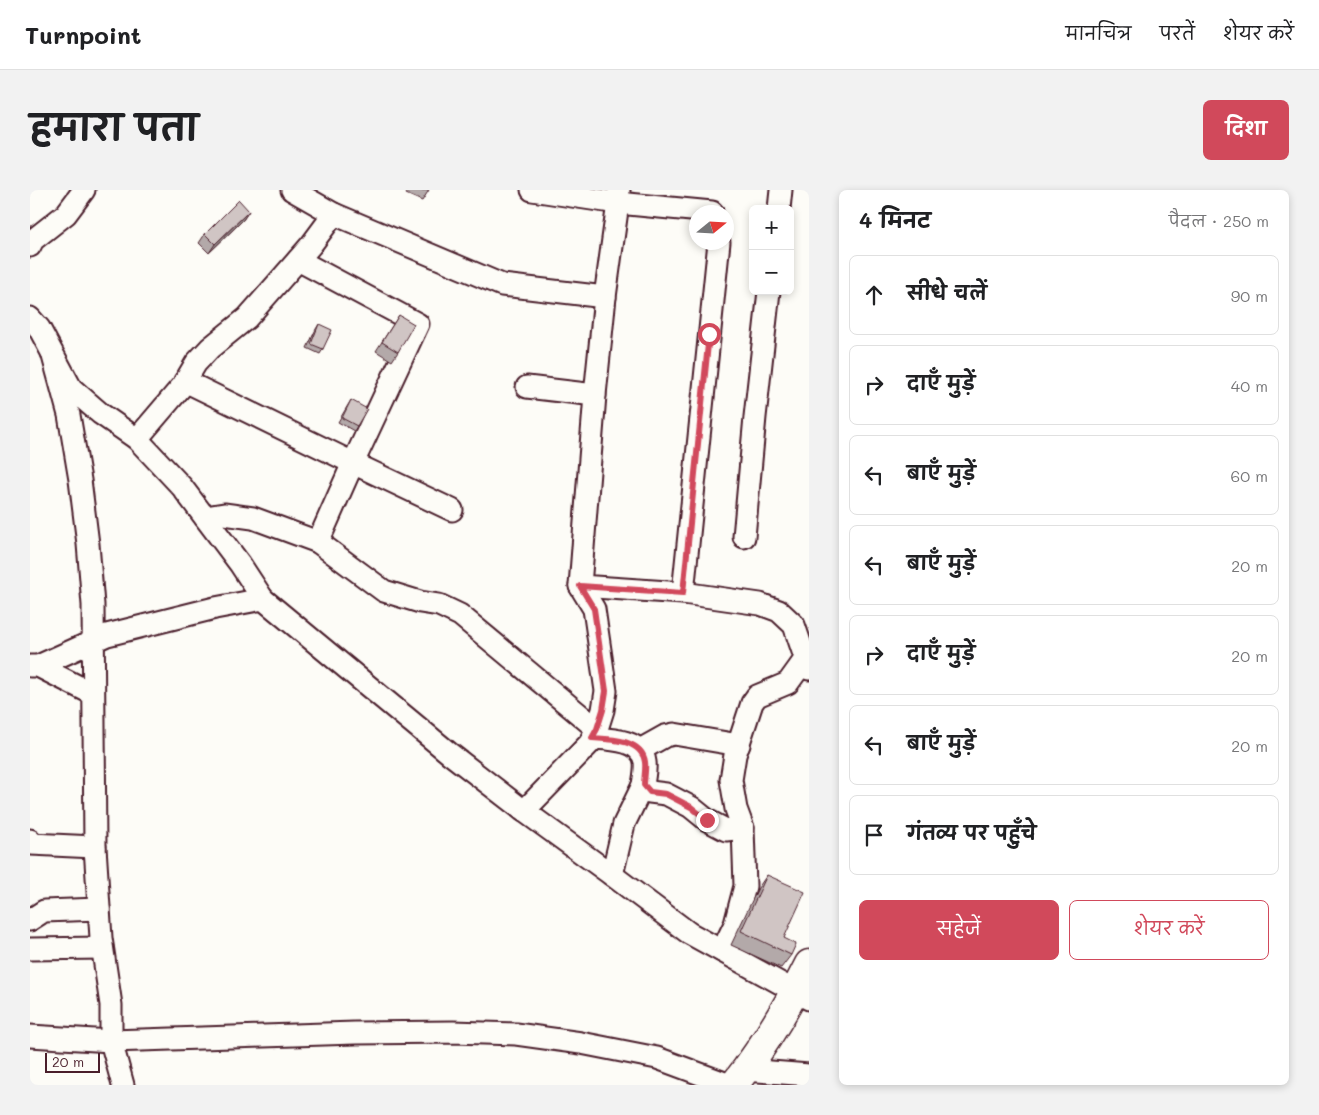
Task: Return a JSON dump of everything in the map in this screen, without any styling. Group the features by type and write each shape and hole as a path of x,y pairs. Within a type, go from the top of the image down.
{"main road":[{"path":"736,1080 802,995 809,964"}],"street":[{"path":"30,246 33,240 66,214 84,190"},
{"path":"292,190 334,214 502,285 605,297"},
{"path":"532,190 618,197 689,208"},
{"path":"779,205 781,190"},
{"path":"524,812 590,743 603,710 606,691 594,609 580,586 595,395 618,197"},
{"path":"137,438 210,348 247,318 312,245 334,214"},
{"path":"683,593 718,250"},
{"path":"298,260 418,324 318,542"},
{"path":"744,537 769,295"},
{"path":"30,318 39,328 72,388 102,414 137,438 182,487 240,564 263,599 449,753 524,812 689,932 802,995"},
{"path":"53,356 69,415 80,480 93,605 94,847 102,948 111,1005 111,1041 123,1085"},
{"path":"185,381 452,510"},
{"path":"527,387 595,395"},
{"path":"205,517 224,514 253,518 318,542 384,591 420,602 439,605 460,615 595,733 622,740 640,750 645,761 644,785 624,824 612,875"},
{"path":"580,586 683,593 760,604 779,611 794,626 807,664 788,682 757,696 750,708 735,755 731,780 736,809 743,828 745,886 735,924 722,951"},
{"path":"34,666 93,642 107,634 215,608 263,599"},
{"path":"34,666 93,694"},
{"path":"640,750 665,736 674,734 739,745"},
{"path":"644,785 650,792 666,794 691,807 707,820 726,830 743,828"},
{"path":"30,840 30,844 94,847"},
{"path":"30,920 44,911 99,910"},
{"path":"30,949 102,948"},
{"path":"30,1036 111,1041 355,1033 453,1032 516,1034 657,1058 736,1080 809,1075"}],"building":[{"path":"239,200 249,211 215,244 205,234"},
{"path":"399,315 414,324 398,352 382,342"},
{"path":"319,324 332,330 323,349 311,344"},
{"path":"351,400 367,409 357,426 342,418"},
{"path":"767,875 805,892 784,938 796,944 791,955 741,931"}],"route":[{"path":"707,820 691,807 666,794 650,792 644,785 645,761 640,750 622,740 592,738 603,710 606,691 594,609 580,586 683,593 709,334"}]}
